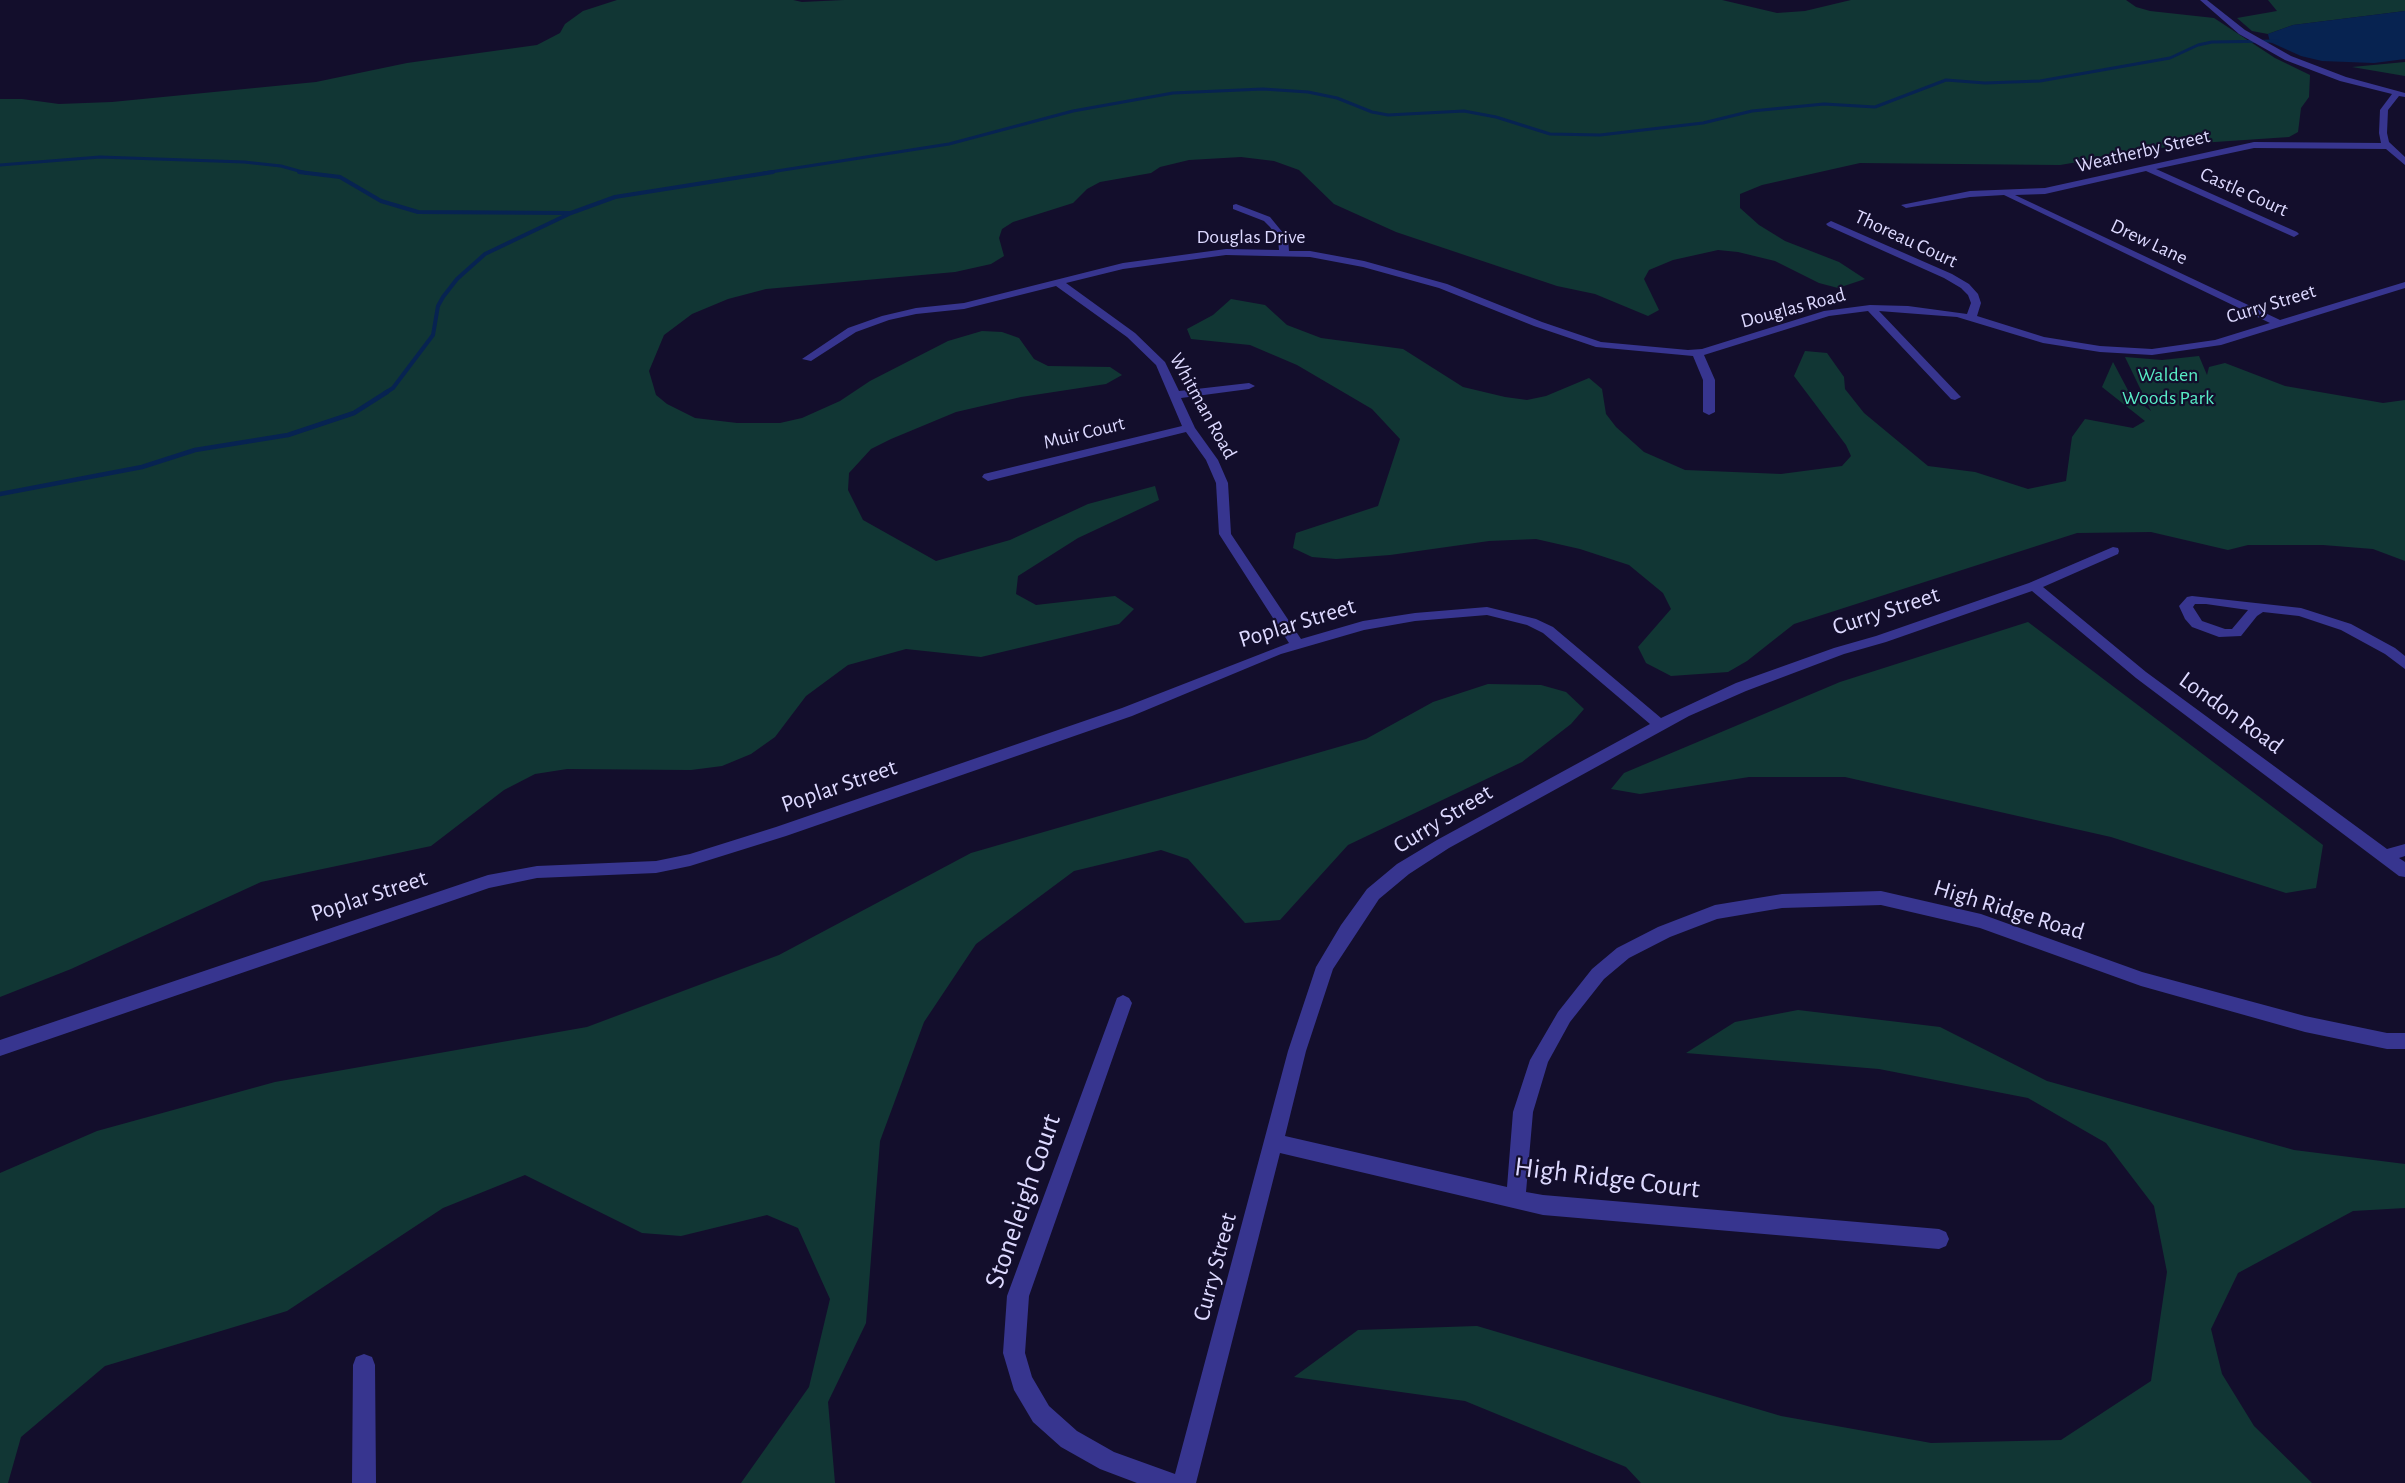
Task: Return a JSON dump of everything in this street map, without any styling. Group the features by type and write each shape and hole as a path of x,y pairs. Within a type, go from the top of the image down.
{"street":[{"path":"2203,0 2242,32 2270,49 2343,79 2401,94"},
{"path":"2401,94 2384,110 2383,133 2388,146 2405,162"},
{"name":"Weatherby Street","path":"1906,205 1953,196 2045,191 2254,145 2388,146"},
{"name":"Castle Court","path":"2146,168 2294,234"},
{"name":"Drew Lane","path":"2004,193 2279,324"},
{"path":"1236,207 1267,219 1283,239 1284,253"},
{"name":"Thoreau Court","path":"1831,224 1965,286 1973,294 1976,303 1971,318"},
{"name":"Douglas Drive","path":"807,359 852,330 869,323 916,311 964,306 1123,266 1226,252 1310,254 1406,274 1600,345 1697,352"},
{"name":"Whitman Road","path":"1059,283 1131,335 1161,364 1177,395 1189,428 1212,460 1222,483 1225,534 1297,644"},
{"name":"Curry Street","path":"1971,318 2043,340 2100,350 2143,352 2178,350 2217,343 2405,285"},
{"path":"1870,308 1955,397"},
{"name":"Douglas Road","path":"1697,352 1828,313 1870,308 1908,309 1971,318"},
{"path":"1697,352 1709,380 1709,412"},
{"path":"1177,395 1249,386"},
{"name":"Muir Court","path":"988,477 1189,428"},
{"name":"Curry Street","path":"1184,1483 1297,1051 1325,967 1347,930 1373,894 1403,869 1443,844 1660,724 1752,683 2034,586 2112,551"},
{"name":"London Road","path":"2034,586 2141,675 2405,871"},
{"path":"2261,608 2252,613 2236,633 2224,634 2198,624 2190,616 2187,606 2192,600 2206,600 2301,612 2346,627 2390,651 2405,664"},
{"name":"Poplar Street","path":"0,1048 488,882 537,872 656,867 690,860 1127,712 1297,644 1363,626 1415,617 1495,613 1531,622 1548,630 1660,724"},
{"path":"2385,856 2405,850"},
{"name":"High Ridge Road","path":"1516,1198 1523,1112 1539,1060 1564,1017 1598,974 1623,953 1664,932 1714,912 1782,901 1881,898 1981,921 2141,979 2305,1024 2387,1041 2405,1041"},
{"name":"Stoneleigh Court","path":"1123,1003 1056,1183 1018,1296 1014,1353 1022,1382 1041,1414 1069,1439 1108,1461 1169,1483"},
{"name":"High Ridge Court","path":"1273,1142 1543,1205 1939,1239"},
{"path":"364,1365 364,1483"}],"green space":[{"path":"617,0 793,0 802,2 844,0 1722,0 1777,13 1805,11 1851,0 2126,0 2136,7 2150,11 2214,18 2275,58 2310,75 2309,97 2301,108 2298,132 2289,137 2185,144 2060,165 1860,163 1762,185 1740,194 1740,208 1759,225 1785,241 1839,262 1865,279 1838,288 1819,283 1775,261 1738,252 1718,250 1673,260 1649,270 1644,279 1659,310 1648,316 1595,294 1557,286 1396,232 1334,204 1299,170 1274,161 1241,157 1189,160 1160,167 1151,173 1100,182 1087,189 1073,203 1013,222 1002,229 999,238 1004,256 991,264 955,272 766,289 728,299 692,314 664,335 649,371 656,395 667,404 695,418 737,423 780,423 802,418 840,401 870,381 948,341 982,331 1002,332 1019,338 1034,359 1048,366 1110,367 1122,375 1106,384 1021,397 956,412 891,439 871,449 849,473 848,490 863,520 936,561 1010,540 1088,504 1155,486 1159,500 1078,538 1018,576 1016,594 1036,605 1115,596 1134,609 1119,624 981,657 906,649 848,665 806,696 775,737 751,754 722,766 691,770 567,769 535,774 504,790 431,846 261,882 71,969 0,997 0,99 22,99 59,104 112,102 316,82 407,63 537,45 560,33 565,24 583,11"},
{"path":"2268,0 2405,0 2405,11 2293,25 2268,34 2252,31 2237,18 2277,11"},
{"path":"2405,62 2405,76 2352,67"},
{"name":"Walden Woods Park","path":"1231,299 1265,305 1287,325 1321,338 1403,349 1463,387 1505,397 1527,400 1546,396 1589,378 1602,389 1606,414 1616,427 1644,452 1685,470 1781,474 1842,466 1851,456 1846,445 1794,376 1805,351 1827,353 1844,377 1845,389 1864,413 1928,466 1975,472 2028,489 2066,481 2072,437 2085,419 2133,428 2145,421 2102,387 2113,362 2131,396 2151,411 2125,357 2162,360 2199,356 2207,375 2209,367 2225,363 2285,386 2383,403 2405,400 2405,561 2373,549 2323,545 2248,545 2228,550 2151,532 2077,533 1794,624 1747,661 1728,672 1671,676 1646,663 1638,647 1671,609 1663,593 1629,565 1580,549 1536,539 1489,541 1390,555 1336,559 1312,557 1293,548 1296,533 1378,506 1400,439 1372,409 1297,365 1250,345 1191,339 1187,329 1213,315"},
{"path":"2028,622 2323,845 2316,888 2286,893 2111,837 1845,777 1749,777 1640,794 1611,789 1624,773 1840,682"},
{"path":"1488,684 1541,685 1566,692 1584,709 1571,724 1522,762 1348,845 1280,920 1245,923 1188,859 1161,850 1074,871 976,944 924,1022 880,1141 866,1323 828,1402 835,1483 741,1483 809,1387 830,1299 798,1228 767,1215 681,1236 642,1233 525,1175 443,1208 287,1311 105,1366 21,1437 8,1483 0,1483 0,1173 97,1131 275,1082 587,1027 779,955 971,853 1366,739 1433,702"},
{"path":"1798,1010 1940,1027 2047,1081 2294,1150 2405,1164 2405,1208 2353,1211 2238,1273 2211,1329 2222,1374 2254,1426 2312,1483 1641,1483 1626,1467 1465,1401 1294,1377 1358,1330 1477,1326 1781,1416 1931,1443 2061,1440 2151,1381 2167,1272 2154,1206 2106,1143 2028,1098 1879,1069 1686,1053 1735,1022"}],"water":[{"path":"2405,11 2405,59 2374,63 2322,61 2301,56 2270,42 2268,34 2293,25"}],"waterway":[{"path":"764,173 949,144 1073,111 1173,93 1263,89 1308,92 1337,98 1372,112 1388,115 1464,111 1496,117 1550,134 1600,135 1703,123 1752,111 1824,104 1875,107 1946,80 1985,83 2040,81 2170,58 2198,45 2212,42 2277,41"},
{"path":"0,165 100,157 244,162 281,166 305,173"},
{"path":"299,172 305,173"},
{"path":"385,393 393,388 433,335 438,306 443,297 457,279 485,254 571,213 615,197 773,172"},
{"path":"305,173 340,177 381,201 418,212 569,213"},
{"path":"0,494 142,467 195,450 288,435 354,413 387,392"}]}
